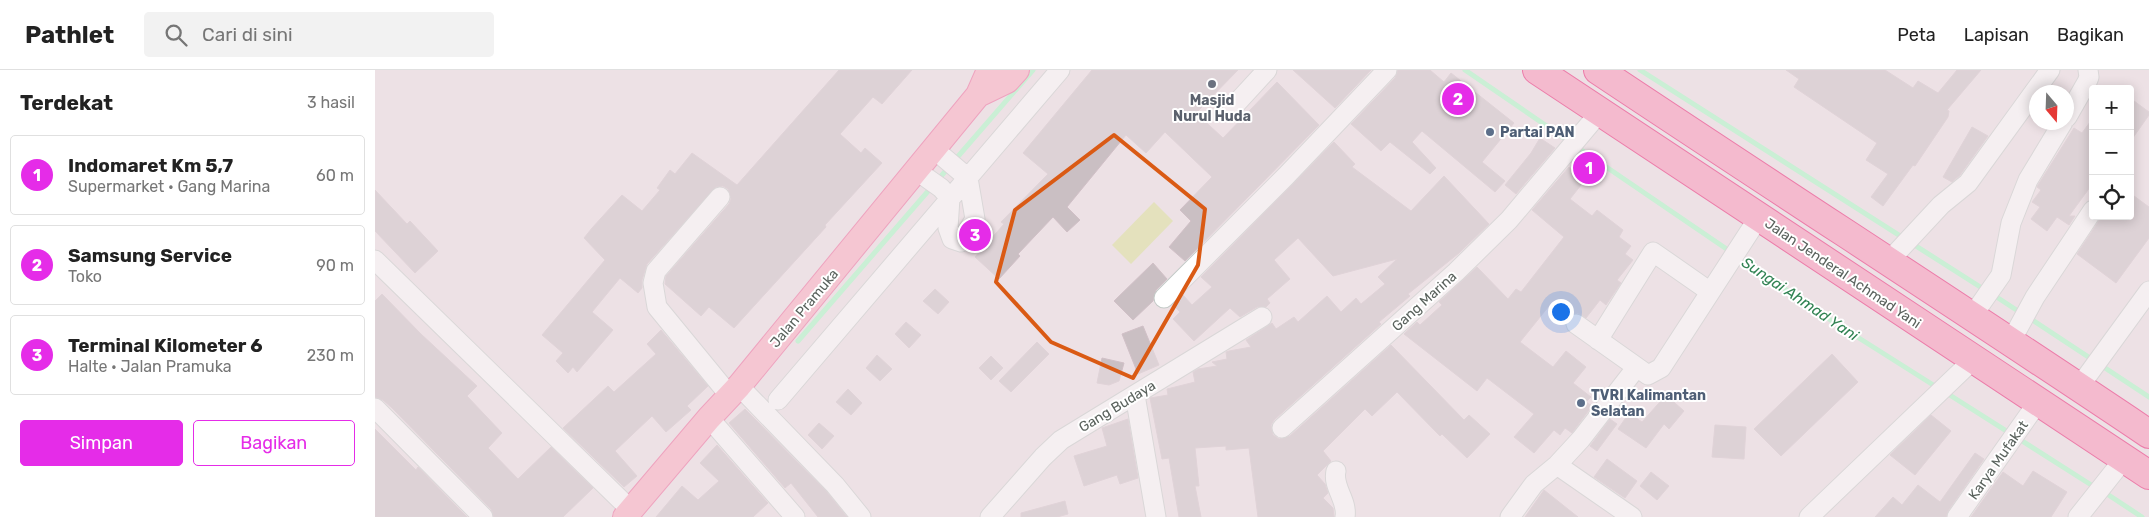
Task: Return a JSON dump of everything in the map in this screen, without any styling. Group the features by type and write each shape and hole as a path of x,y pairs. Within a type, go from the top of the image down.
{"highway":[{"name":"Jalan Jenderal Achmad Yani","path":"1537,70 2149,475"},
{"path":"1598,70 1699,137 1895,255 2086,378 2149,434"},
{"path":"1683,165 1699,137"},
{"path":"1710,184 1728,155"}],"main road":[{"name":"Jalan Pramuka","path":"628,515 709,418 935,184 952,164 989,70"},
{"name":"Jalan Pramuka","path":"978,95 1007,81 1017,70"}],"street":[{"path":"779,400 935,184 952,164 1060,70"},
{"path":"1232,108 1267,70"},
{"path":"1164,298 1286,176 1387,70"},
{"path":"1895,255 1941,205 1968,183 2050,70"},
{"path":"2074,105 2087,82 2089,77 2088,70"},
{"name":"Gang Marina","path":"1282,428 1456,272 1509,220 1600,112"},
{"path":"1978,307 2001,275 2011,223 2029,180 2058,130"},
{"path":"935,184 951,239 961,242 975,219 952,164"},
{"path":"720,197 655,271 653,283 657,307 735,391 835,485 861,517"},
{"path":"2016,332 2035,297 2089,216"},
{"path":"1576,324 1648,375 1661,368 1725,266 1759,217"},
{"path":"1598,340 1653,252 1709,291"},
{"path":"375,260 628,515"},
{"path":"2086,378 2149,291"},
{"name":"Gang Budaya","path":"990,517 1005,509 1043,457 1061,440 1262,317"},
{"path":"1809,517 1974,360"},
{"path":"1510,517 1534,484 1581,439 1636,368"},
{"path":"1135,395 1156,517"},
{"name":"Karya Mufakat","path":"1957,517 2038,402"},
{"path":"375,408 483,517"},
{"path":"709,418 795,517"},
{"path":"2083,510 2124,459"},
{"path":"1557,464 1632,517"},
{"path":"1335,471 1336,482 1345,504 1345,517"}],"highlighted area":[{"path":"1114,135 1205,209 1198,265 1133,378 1051,342 996,282 1015,210"}],"shaded area":[{"path":"1154,202 1173,221 1131,264 1112,245"}],"building":[{"path":"839,70 912,70 882,104 873,97 840,134 861,153 865,148 882,163 825,225 826,227 734,328 709,307 701,316 665,284 666,276 729,204 731,199 728,189 723,186 716,187 647,264 642,280 642,288 638,293 620,278 592,312 613,330 577,372 573,367 568,373 556,361 563,353 542,335 605,260 584,238 592,228 622,195 642,211 660,190 657,188 670,170 675,174 692,153 737,185"},
{"path":"1092,70 1238,70 1196,113 1223,138 1277,82 1319,125 1185,261 1169,247 1191,221 1180,210 1212,177 1165,132 1146,153 1126,135 1067,207 1080,220 1067,232 1053,217 1018,254 1020,256 999,279 975,257 1004,224 1001,222 1048,174 1023,153"},
{"path":"1293,70 1371,70 1335,108"},
{"path":"1398,70 1430,70 1444,82 1451,73 1514,123 1482,162 1505,181 1495,192 1422,131 1412,142 1436,168 1430,174 1390,142 1381,151 1351,124 1395,78"},
{"path":"1786,70 1885,70 1913,88 1918,81 1938,93 1957,70 1981,70 1947,110 1949,111 1948,117 1915,166 1913,165 1883,206 1871,197 1888,174 1866,160 1877,143 1794,87 1799,79"},
{"path":"2134,101 2149,112 2149,115 2134,136"},
{"path":"2089,123 2089,188 2069,216 2075,216 2069,225 2057,217 2047,231 2031,219 2040,207 2032,202 2041,190 2037,187 2074,128 2082,133"},
{"path":"1972,127 1988,136 1960,175 1952,182 1943,177"},
{"path":"1540,138 1555,148 1516,194 1505,185 1531,153"},
{"path":"1334,142 1355,164 1352,167 1411,211 1444,176 1489,224 1459,253 1408,294 1410,296 1379,322 1381,324 1274,420 1271,425 1273,435 1279,439 1290,436 1391,345 1464,420 1469,415 1490,434 1467,458 1442,434 1440,436 1397,392 1372,416 1365,409 1323,451 1331,461 1317,475 1325,484 1328,493 1323,498 1333,508 1334,517 1258,517 1249,448 1226,450 1226,446 1195,448 1199,486 1195,486 1201,517 1179,517 1169,458 1162,459 1150,398 1168,395 1167,389 1195,382 1193,372 1198,369 1217,366 1212,362 1227,359 1226,352 1251,347 1246,340 1272,323 1276,329 1294,317 1298,322 1327,296 1341,312 1356,298 1361,304 1385,284 1378,277 1397,259 1333,276 1298,238 1274,260 1290,279 1267,299 1270,303 1266,307 1257,307 1240,317 1230,308 1194,341 1173,319 1180,312 1173,305 1183,295 1192,305 1212,287 1201,277"},
{"path":"1569,167 1585,180 1570,199 1592,216 1597,210 1623,230 1619,237 1631,246 1625,254 1633,260 1617,280 1621,283 1606,305 1600,300 1586,318 1578,313 1570,315 1553,301 1520,342 1553,367 1566,351 1586,367 1573,383 1591,397 1586,402 1592,406 1572,433 1565,428 1560,435 1554,430 1534,453 1514,437 1534,414 1487,378 1477,391 1404,334 1417,322 1420,325 1442,305 1439,302 1477,267 1508,299 1516,289 1521,292 1564,237 1532,210"},
{"path":"375,190 407,224 410,221 438,251 415,273 375,231"},
{"path":"2134,196 2149,207 2149,238 2116,283 2077,254 2099,220 2134,220"},
{"path":"1153,263 1167,279 1156,290 1153,301 1133,320 1114,301"},
{"path":"935,289 949,302 938,314 923,301"},
{"path":"382,294 421,334 477,386 467,396 502,433 488,448 518,479 551,447 593,488 563,517 494,517 491,509 392,408 383,400 375,397 375,301"},
{"path":"906,322 921,335 909,348 895,334"},
{"path":"1143,326 1159,365 1138,374 1122,334"},
{"path":"661,330 708,386 687,406 691,410 666,432 652,416 615,451 637,476 624,487 563,428 608,386 614,392 656,354 647,344"},
{"path":"1037,342 1049,354 1011,392 999,381"},
{"path":"1832,354 1858,382 1781,456 1754,429"},
{"path":"877,355 892,369 880,381 866,368"},
{"path":"991,356 1003,368 991,380 979,368"},
{"path":"1102,358 1124,363 1119,381 1109,385 1097,383"},
{"path":"848,389 862,403 851,415 836,402"},
{"path":"1666,395 1684,411 1669,429 1664,424 1646,448 1618,429 1629,413 1642,422"},
{"path":"745,409 827,492 847,517 818,517 791,483 785,488 729,423"},
{"path":"1931,415 1951,431 1915,475 1890,455"},
{"path":"1128,419 1138,478 1120,484 1117,475 1084,486 1074,456 1107,446 1102,428"},
{"path":"1610,419 1617,424 1597,451 1590,446"},
{"path":"819,423 834,436 822,449 808,435"},
{"path":"1715,425 1746,427 1744,459 1712,457"},
{"path":"375,429 416,470 418,467 467,517 375,517"},
{"path":"717,445 768,503 753,517 656,517 682,486 698,500 719,481 700,463"},
{"path":"1975,453 1984,459 1948,511 1946,517 1875,517 1893,497 1902,505 1918,485 1940,502"},
{"path":"1607,459 1637,481 1625,498 1594,477"},
{"path":"2033,471 2067,492 2051,517 1971,517 2003,472 2023,486"},
{"path":"1651,472 1669,486 1657,500 1640,486"},
{"path":"1544,490 1578,517 1525,517"},
{"path":"1065,501 1068,514 1057,517 1021,517 1021,513"}],"waterway":[{"path":"954,161 1033,70"},
{"name":"Sungai Ahmad Yani","path":"1465,70 1570,142"},
{"name":"Sungai Ahmad Yani","path":"1640,70 1985,290"},
{"name":"Sungai Ahmad Yani","path":"1577,147 1731,252"},
{"path":"798,341 949,167"},
{"name":"Sungai Ahmad Yani","path":"1738,257 1832,321 1938,388"},
{"name":"Sungai Ahmad Yani","path":"1992,294 2021,313"},
{"name":"Sungai Ahmad Yani","path":"2028,317 2149,397"},
{"name":"Sungai Ahmad Yani","path":"1945,392 2096,488"},
{"name":"Sungai Ahmad Yani","path":"2104,492 2142,517"}],"place":[{"name":"Masjid Nurul Huda","path":"1212,84"},
{"name":"Samsung Service","path":"1458,99"},
{"name":"Partai PAN","path":"1490,132"},
{"name":"Indomaret Km 5,7","path":"1589,168"},
{"name":"Terminal Kilometer 6","path":"975,235"},
{"name":"TVRI Kalimantan Selatan","path":"1581,403"}]}
